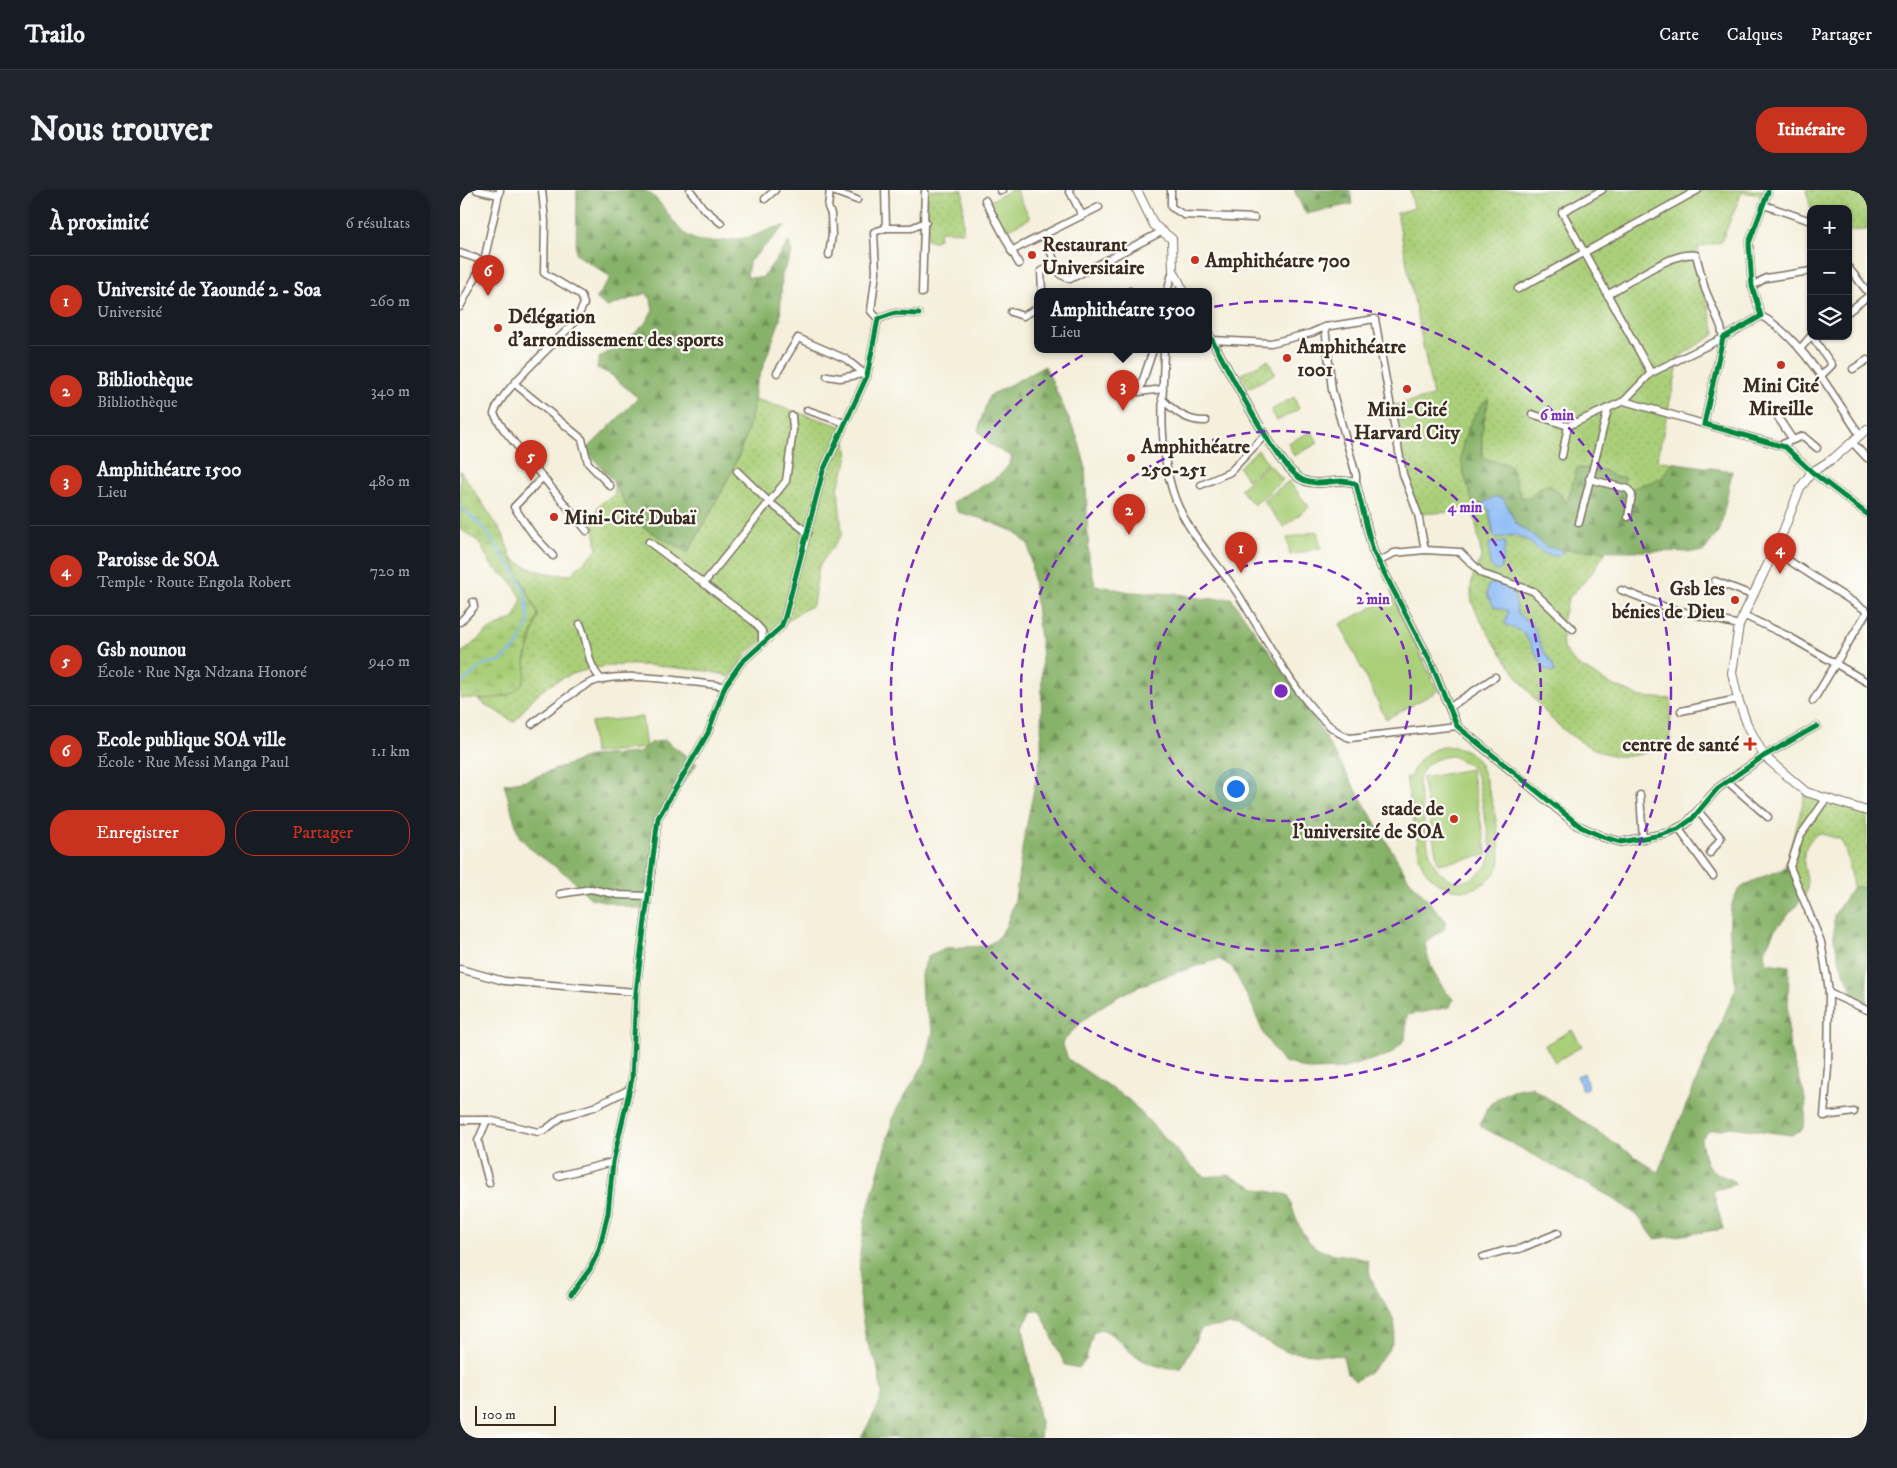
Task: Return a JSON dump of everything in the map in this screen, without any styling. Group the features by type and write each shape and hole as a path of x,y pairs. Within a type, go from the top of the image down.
{"street":[{"path":"460,307 463,294 484,261 499,192 477,190"},
{"path":"542,190 545,221 544,273 581,295 584,304 574,322 515,384 494,414 587,532"},
{"path":"765,199 775,190"},
{"path":"829,255 832,235 831,214 828,207 830,190 857,200"},
{"path":"885,190 886,228"},
{"path":"922,293 926,222 925,190"},
{"path":"1070,190 1082,215"},
{"path":"1137,190 1154,225 1172,239 1173,270 1168,288"},
{"path":"1171,190 1171,207 1184,215 1254,218"},
{"path":"1602,190 1562,212 1650,373"},
{"path":"1518,289 1698,190"},
{"path":"694,191 703,208 721,223"},
{"path":"1768,192 1749,243 1752,286 1761,316 1770,320 1800,349 1860,435"},
{"path":"984,200 1019,264"},
{"path":"1764,205 1807,220"},
{"path":"1011,251 1099,207"},
{"path":"878,319 871,311 876,272 874,234 876,231 886,228 911,228 926,222"},
{"path":"1043,235 1061,275 1070,279 1163,231"},
{"path":"460,253 484,261"},
{"path":"1607,295 1669,260 1683,254 1697,255 1704,289 1721,327 1723,338 1704,424"},
{"path":"1042,288 1041,271 1056,264"},
{"path":"1173,270 1182,288"},
{"path":"1752,286 1766,278 1807,272"},
{"path":"1852,272 1867,291"},
{"path":"1852,309 1867,297"},
{"path":"1011,312 1023,316 1034,310"},
{"path":"878,319 895,313 918,314"},
{"path":"1532,414 1568,426 1608,409 1624,401 1650,373 1723,338 1761,316"},
{"path":"571,1295 590,1269 599,1250 608,1213 613,1162 630,1089 631,1063 635,1049 636,992 658,818 708,733 725,686 736,669 762,642 780,627 785,617 823,471 865,375 878,319"},
{"path":"1212,336 1271,343 1311,333 1324,327 1374,319 1403,474 1418,514 1425,550"},
{"path":"1324,327 1332,390 1356,475 1356,484 1370,541 1431,663 1457,726 1581,827 1613,840 1631,841 1679,829 1727,781 1764,756 1817,726"},
{"path":"777,373 798,338 846,359 865,375"},
{"path":"1212,340 1266,434 1289,468 1302,480 1312,483 1341,481 1356,484"},
{"path":"1800,349 1808,340"},
{"path":"1815,340 1832,365 1820,377"},
{"path":"1152,353 1139,392 1163,389"},
{"path":"1164,353 1162,432 1166,464 1172,490 1180,511 1197,539 1237,592 1285,669 1315,710 1329,725 1350,738 1457,726"},
{"path":"1853,369 1867,360"},
{"path":"827,376 840,378 865,375"},
{"path":"515,384 582,439 588,463 610,486"},
{"path":"1162,399 1172,410 1194,422 1206,421"},
{"path":"1624,401 1780,445 1867,514"},
{"path":"1579,523 1608,409"},
{"path":"807,410 845,423"},
{"path":"1775,412 1793,440"},
{"path":"704,583 786,481 793,430 792,416"},
{"path":"1562,456 1568,426"},
{"path":"1867,428 1852,442 1812,472 1800,488 1774,552 1739,625 1732,673 1738,699 1747,724 1764,756 1806,792 1867,810"},
{"path":"1201,485 1208,484 1230,472 1266,434"},
{"path":"1780,445 1803,436 1816,448"},
{"path":"1852,442 1867,458"},
{"path":"737,471 768,501 808,533"},
{"path":"543,477 514,507 532,533 553,556"},
{"path":"1589,479 1628,489 1632,495 1628,518"},
{"path":"649,542 753,621 762,631 762,642"},
{"path":"1379,562 1394,553 1425,550 1460,552 1483,574 1533,591 1573,629"},
{"path":"1774,552 1867,611 1836,666 1813,701"},
{"path":"1716,581 1752,595"},
{"path":"1621,590 1668,608 1739,625"},
{"path":"460,622 473,609 473,602"},
{"path":"1744,615 1788,636 1836,666 1867,682"},
{"path":"580,624 588,647 592,670 602,680"},
{"path":"532,724 543,714 589,683 602,680 631,677 725,686"},
{"path":"1450,708 1495,678"},
{"path":"1681,712 1738,699"},
{"path":"1727,781 1768,817"},
{"path":"1640,795 1643,839"},
{"path":"1826,799 1800,836 1790,867 1822,946 1829,993 1828,1068 1824,1116 1854,1112"},
{"path":"1698,811 1721,838 1710,853"},
{"path":"1679,829 1713,876"},
{"path":"560,894 591,889 619,895 648,896"},
{"path":"460,970 504,981 636,992"},
{"path":"1829,993 1867,1010"},
{"path":"460,1120 486,1120 538,1132 545,1130 563,1116 594,1107 630,1089"},
{"path":"486,1120 478,1141 489,1183"},
{"path":"558,1176 613,1162"},
{"path":"1483,1257 1503,1251 1519,1249 1558,1233"}],"green space":[{"path":"577,190 646,191 654,196 685,234 702,241 745,238 773,228 785,226 749,262 747,277 762,278 789,242 792,253 782,274 780,320 755,388 748,430 731,473 688,553 636,523 613,481 586,450 638,398 610,374 597,368 599,358 629,338 644,325 653,310 651,299 646,293 607,307 596,298 611,277 576,254"},
{"path":"927,190 963,190 963,232 940,231 939,238 936,241 927,240"},
{"path":"1011,190 1016,190 1030,218 1003,232 988,202"},
{"path":"1294,190 1350,190 1352,204 1306,214"},
{"path":"1410,190 1766,190 1764,196 1742,192 1721,242 1699,247 1696,260 1715,334 1680,356 1657,460 1676,463 1661,478 1625,490 1567,503 1559,492 1539,488 1530,499 1521,497 1515,479 1483,458 1482,435 1488,400 1465,479 1471,490 1473,507 1463,507 1449,512 1418,514 1410,497 1390,406 1433,396 1397,213 1414,208"},
{"path":"1806,190 1867,190 1867,230 1852,231 1852,205 1810,205"},
{"path":"1268,360 1275,374 1249,388 1241,374"},
{"path":"1045,366 1078,439 1085,465 1089,559 1095,585 1130,592 1178,594 1206,599 1231,598 1300,695 1408,878 1446,921 1444,929 1425,942 1428,958 1434,973 1442,987 1453,999 1450,1007 1407,1015 1405,1040 1391,1054 1341,1069 1309,1070 1282,1061 1264,1035 1251,1003 1232,967 1219,959 1154,980 1114,999 1095,1011 1062,1043 1068,1059 1129,1100 1189,1164 1205,1177 1228,1175 1261,1190 1288,1195 1305,1237 1318,1249 1368,1261 1371,1278 1395,1324 1395,1333 1386,1353 1376,1366 1368,1372 1355,1381 1347,1373 1343,1356 1287,1352 1238,1327 1227,1325 1201,1329 1181,1369 1159,1366 1144,1361 1112,1335 1101,1329 1093,1332 1086,1360 1079,1368 1065,1365 1040,1310 1031,1312 1023,1327 1041,1428 1040,1438 861,1438 874,1414 882,1393 877,1364 866,1340 862,1316 859,1295 860,1254 865,1220 895,1112 926,1061 933,1031 922,1000 921,975 928,956 945,948 985,946 996,940 1006,926 1015,900 1023,843 1041,755 1042,656 1029,545 1015,532 983,519 958,512 953,503 1002,473 1012,457 989,444 978,430 989,396"},
{"path":"1294,397 1299,409 1277,421 1271,410"},
{"path":"755,399 847,428 845,435 848,458 838,488 842,534 819,566 813,605 795,615 748,652 730,677 704,671 641,665 623,665 588,670 555,682 540,692 514,722 478,700 509,695 525,677 525,663 538,614 511,558 539,571 570,575 597,550 593,520 598,506 615,494 613,481 636,523 738,459"},
{"path":"1489,399 1483,428 1483,458 1510,465 1521,497 1530,498 1539,488 1550,484 1567,503 1577,468 1604,470 1614,477 1624,477 1624,491 1662,478 1671,465 1676,463 1732,471 1720,530 1703,552 1562,550 1546,547 1533,535 1516,524 1508,506 1487,501 1473,507 1462,464 1461,451 1469,425 1479,409"},
{"path":"1312,431 1318,443 1294,456 1288,443"},
{"path":"1258,450 1268,463 1248,480 1239,467"},
{"path":"1269,464 1283,480 1254,505 1240,489"},
{"path":"460,470 503,534 511,558 538,614 527,651 525,674 521,685 507,695 488,699 460,698 460,652 463,652 490,629 515,618 522,598 511,581 492,566 479,542 460,529"},
{"path":"1289,481 1309,507 1284,527 1263,501"},
{"path":"1482,504 1489,510 1492,531 1496,538 1512,537 1530,541 1563,553 1562,550 1606,551 1591,574 1568,599 1561,625 1563,648 1575,663 1606,682 1641,697 1671,699 1670,745 1630,756 1617,756 1601,752 1563,729 1536,701 1496,646 1472,601 1472,578 1482,558 1473,507"},
{"path":"1317,531 1321,548 1290,555 1287,538"},
{"path":"1393,597 1438,691 1386,719 1340,624"},
{"path":"642,717 646,748 594,753 591,722"},
{"path":"665,740 697,764 658,817 646,911 590,898 567,875 533,851 519,836 504,784 527,780 591,756 639,753 651,743"},
{"path":"1446,746 1457,747 1468,751 1474,756 1485,776 1497,826 1499,865 1488,880 1471,889 1448,888 1435,880 1425,870 1418,851 1406,777 1410,777 1419,760 1424,756 1433,750","holes":["1453,756 1472,767 1477,776 1492,853 1486,866 1480,873 1468,880 1457,881 1443,875 1433,862 1426,836 1418,783 1426,766 1440,758"]},
{"path":"1471,769 1487,855 1438,864 1422,778"},
{"path":"1806,792 1867,811 1867,888 1853,887 1845,848 1840,839 1818,833 1809,842 1805,851 1807,891 1803,898 1785,868"},
{"path":"1790,867 1803,898 1774,931 1764,953 1767,963 1789,966 1789,1038 1792,1058 1805,1097 1805,1118 1802,1130 1791,1135 1732,1127 1709,1131 1701,1139 1704,1157 1708,1166 1716,1173 1736,1184 1713,1191 1723,1229 1655,1239 1637,1215 1611,1197 1480,1126 1487,1109 1498,1098 1513,1090 1531,1087 1658,1172 1736,988 1730,936 1731,908 1735,896 1741,888 1751,882"},
{"path":"1853,887 1867,888 1867,1009 1857,1003 1840,962 1834,939 1834,915"},
{"path":"1572,1030 1582,1046 1555,1062 1545,1045"}],"water":[{"path":"1494,497 1503,498 1516,524 1533,535 1546,547 1560,549 1563,553 1554,556 1548,555 1518,536 1494,537 1489,510 1482,504"},
{"path":"1506,542 1501,569 1497,571 1490,566 1489,543"},
{"path":"1499,581 1504,583 1513,594 1517,613 1534,627 1542,648 1553,665 1555,673 1544,669 1523,633 1505,624 1508,611 1494,607 1487,594 1488,585"},
{"path":"1584,1073 1588,1088 1582,1090 1577,1076"}],"waterway":[{"path":"460,506 485,530 516,575 525,592 529,622 518,645 501,661 484,664 460,684"}],"cycle path":[{"path":"1768,192 1749,243 1752,286 1761,316 1723,338 1704,424 1785,447 1812,472 1867,514"},
{"path":"571,1295 590,1269 599,1250 608,1213 613,1162 632,1079 636,992 658,818 708,733 725,686 741,663 781,627 823,471 867,376 878,319 895,313 919,314"},
{"path":"1212,340 1252,413 1292,472 1303,480 1310,482 1343,481 1356,484 1373,551 1431,663 1457,726 1581,827 1603,837 1621,842 1661,835 1678,829 1692,819 1718,788 1764,756 1817,726"}],"place":[{"name":"Restaurant Universitaire","path":"1032,255"},
{"name":"Amphithéatre 700","path":"1195,260"},
{"name":"Ecole publique SOA ville","path":"488,296"},
{"name":"Délégation d'arrondissement des sports","path":"498,328"},
{"name":"Amphithéatre 1001","path":"1287,358"},
{"name":"Mini Cité Mireille","path":"1781,365"},
{"name":"Mini-Cité Harvard City","path":"1407,389"},
{"name":"Amphithéatre 1500","path":"1123,411"},
{"name":"Amphithéatre 250-251","path":"1131,458"},
{"name":"Gsb nounou","path":"531,481"},
{"name":"Mini-Cité Dubaï","path":"554,517"},
{"name":"Bibliothèque","path":"1129,535"},
{"name":"Université de Yaoundé 2 - Soa","path":"1241,573"},
{"name":"Paroisse de SOA","path":"1780,574"},
{"name":"Gsb les bénies de Dieu","path":"1735,600"},
{"name":"centre de santé","path":"1750,744"},
{"name":"stade de l'université de SOA","path":"1454,819"}]}
